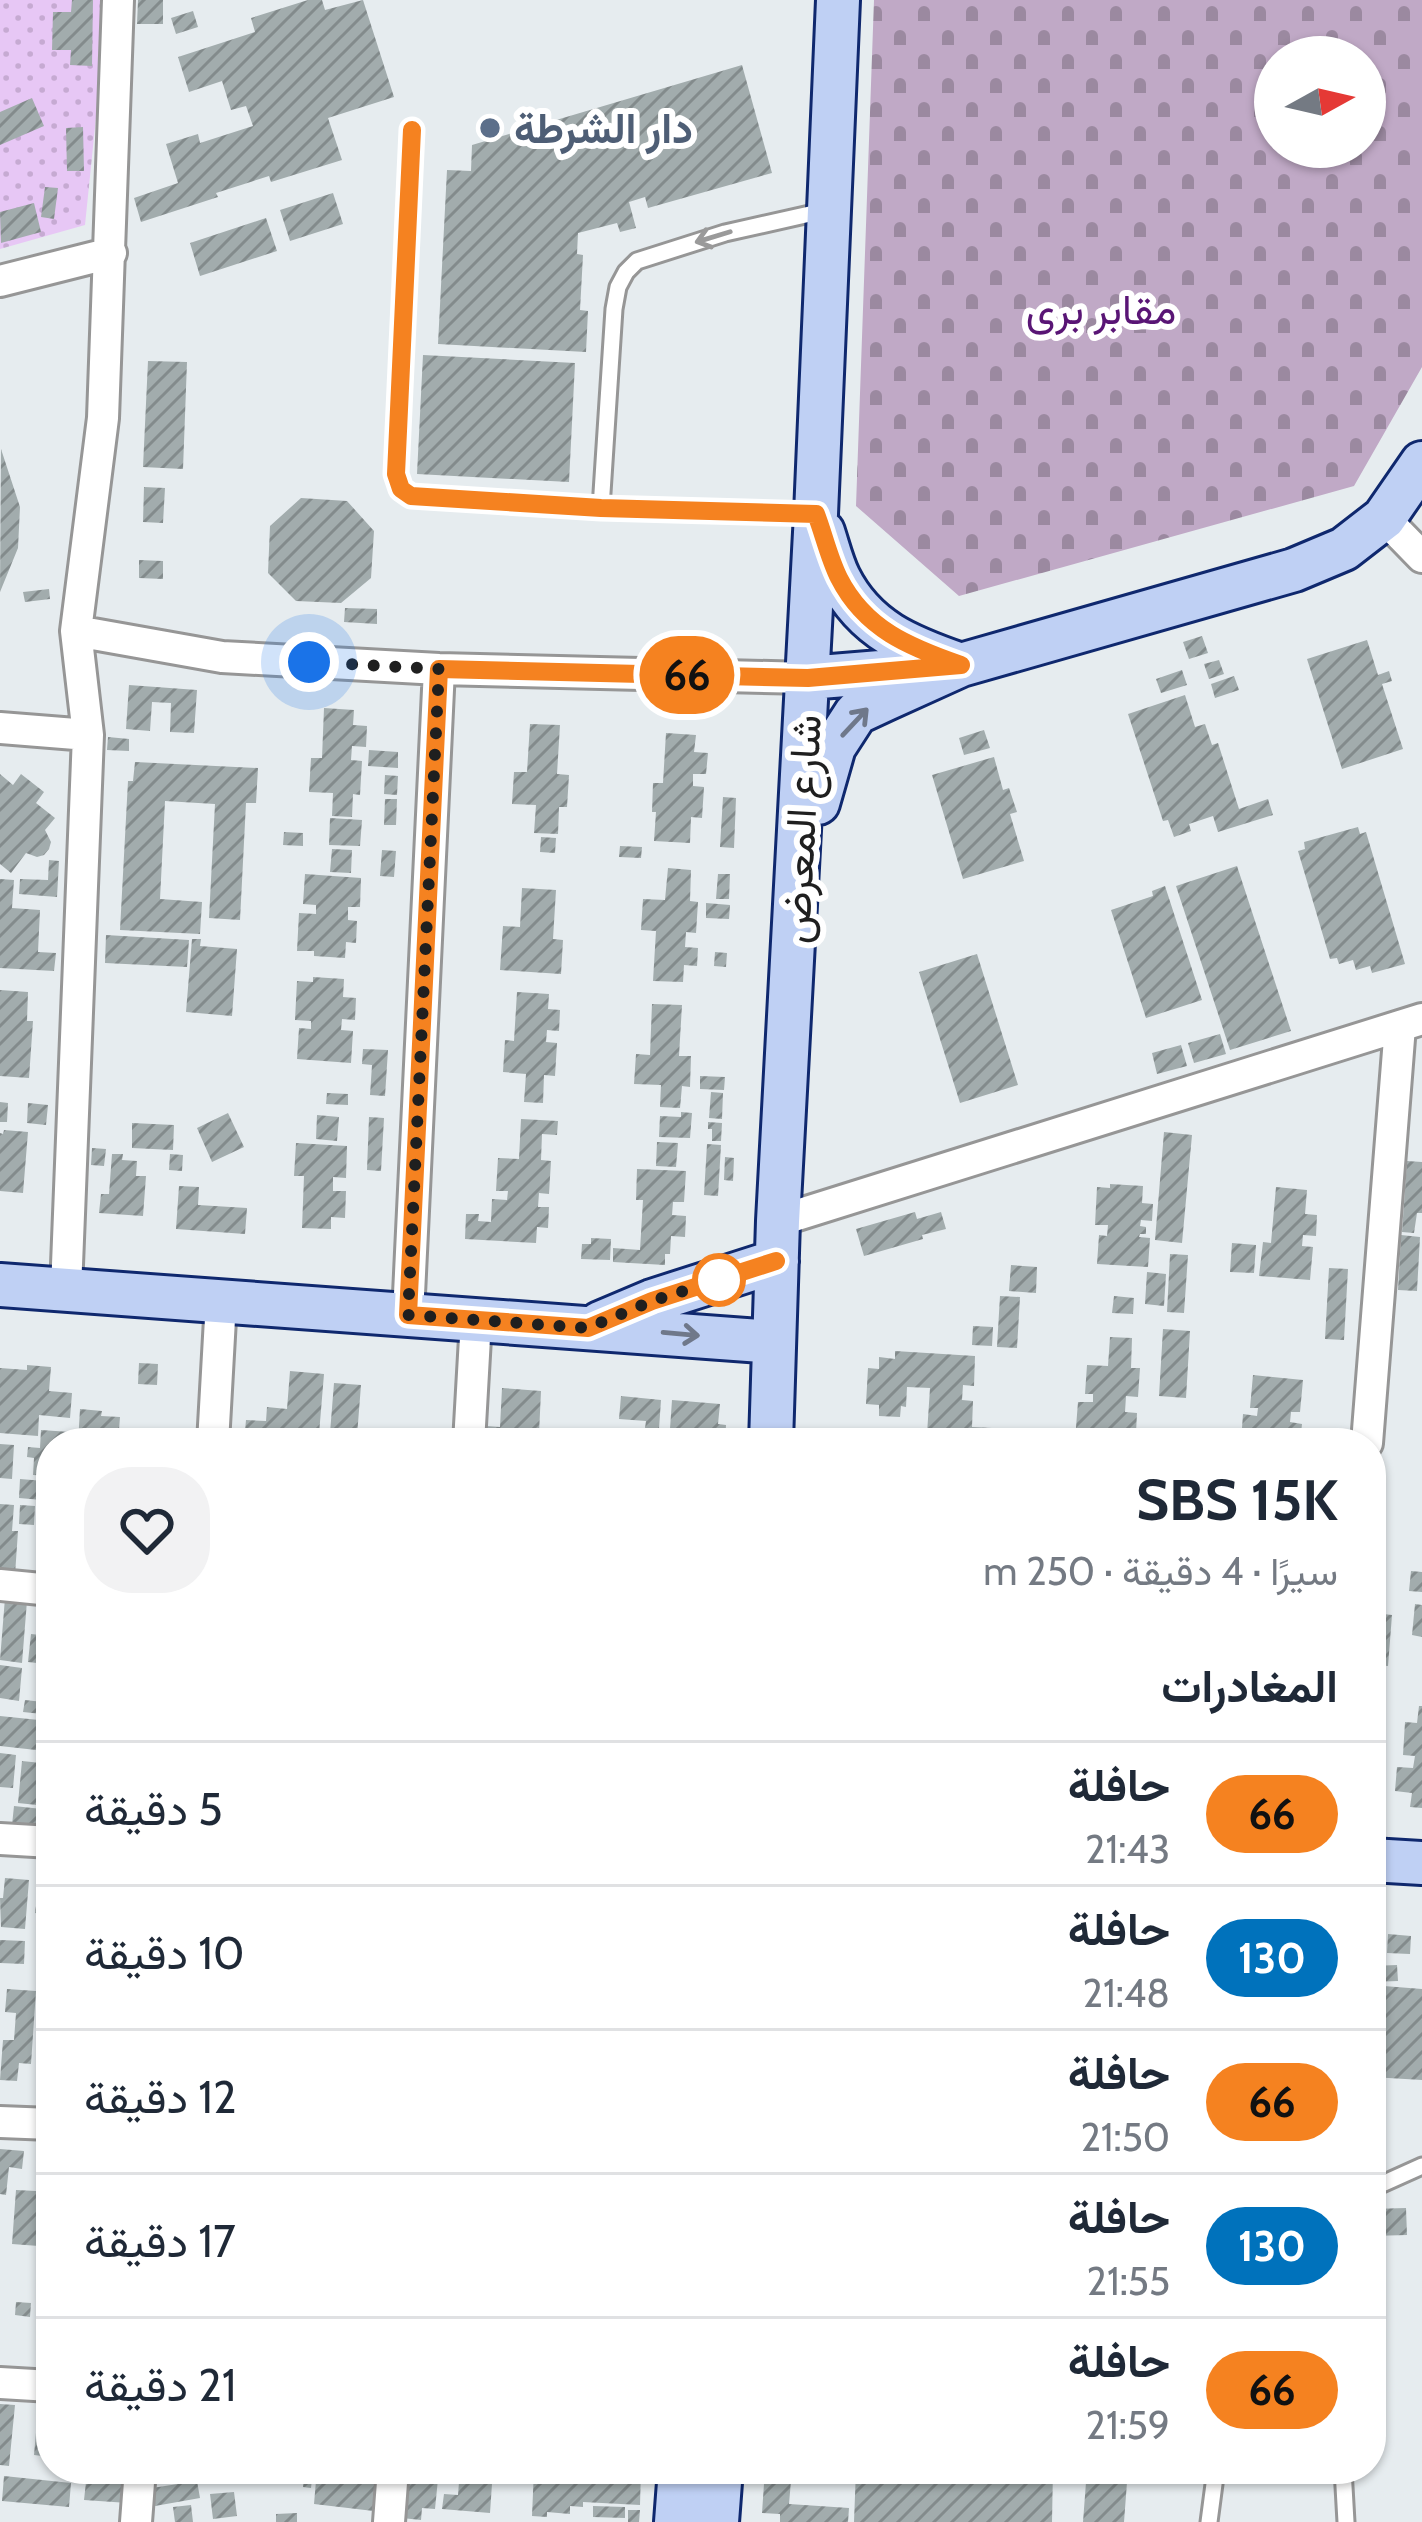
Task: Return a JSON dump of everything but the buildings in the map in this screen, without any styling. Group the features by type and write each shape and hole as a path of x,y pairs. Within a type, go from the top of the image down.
{"main road":[{"name":"شارع المعرض","path":"771,1428 838,0"},
{"path":"799,868 834,747 856,713 961,665 1294,570 1344,549 1384,518 1422,463"},
{"path":"816,514 839,578 858,606 892,638 961,665"},
{"path":"808,678 961,665"},
{"path":"588,1328 777,1241"},
{"path":"0,1285 774,1342"},
{"path":"1386,1861 1422,1863"},
{"path":"676,2522 679,2484"},
{"path":"717,2522 720,2484"}],"street":[{"path":"66,1290 88,735 76,631 103,418 118,0"},
{"path":"0,281 111,253"},
{"path":"1384,518 1422,557"},
{"path":"76,631 222,657 439,669 808,678"},
{"path":"408,1315 439,669"},
{"path":"0,728 88,735"},
{"path":"777,1241 1411,1022 1368,1428"},
{"path":"214,1428 221,1301"},
{"path":"470,1428 476,1320"},
{"path":"0,1585 36,1589"},
{"path":"0,1839 36,1841"},
{"path":"0,2122 36,2123"},
{"path":"0,2383 36,2385"},
{"path":"136,2522 139,2484"},
{"path":"388,2522 392,2484"}],"lane":[{"path":"412,130 396,474 401,489 411,496 601,508 816,514"},
{"path":"601,508 614,309 626,272 637,261 725,233 827,210"},
{"path":"1386,2182 1422,2166"},
{"path":"1210,2522 1214,2484"},
{"path":"1344,2484 1346,2522"}],"green space":[{"name":"مقابر برى","path":"874,0 1422,0 1422,367 1354,486 959,596 856,506"}],"shaded area":[{"path":"0,0 108,0 85,225 0,249"}],"bus line":[{"name":"66","path":"412,130 396,474 401,489 411,496 601,508 816,514 839,578 858,606 892,638 961,665 808,678 439,669 408,1315 588,1328 652,1301 776,1261"}],"place":[{"name":"دار الشرطة","path":"490,128"}],"route":[{"path":"309,662 439,669 408,1315 588,1328 652,1301 735,1275 719,1280"}]}
